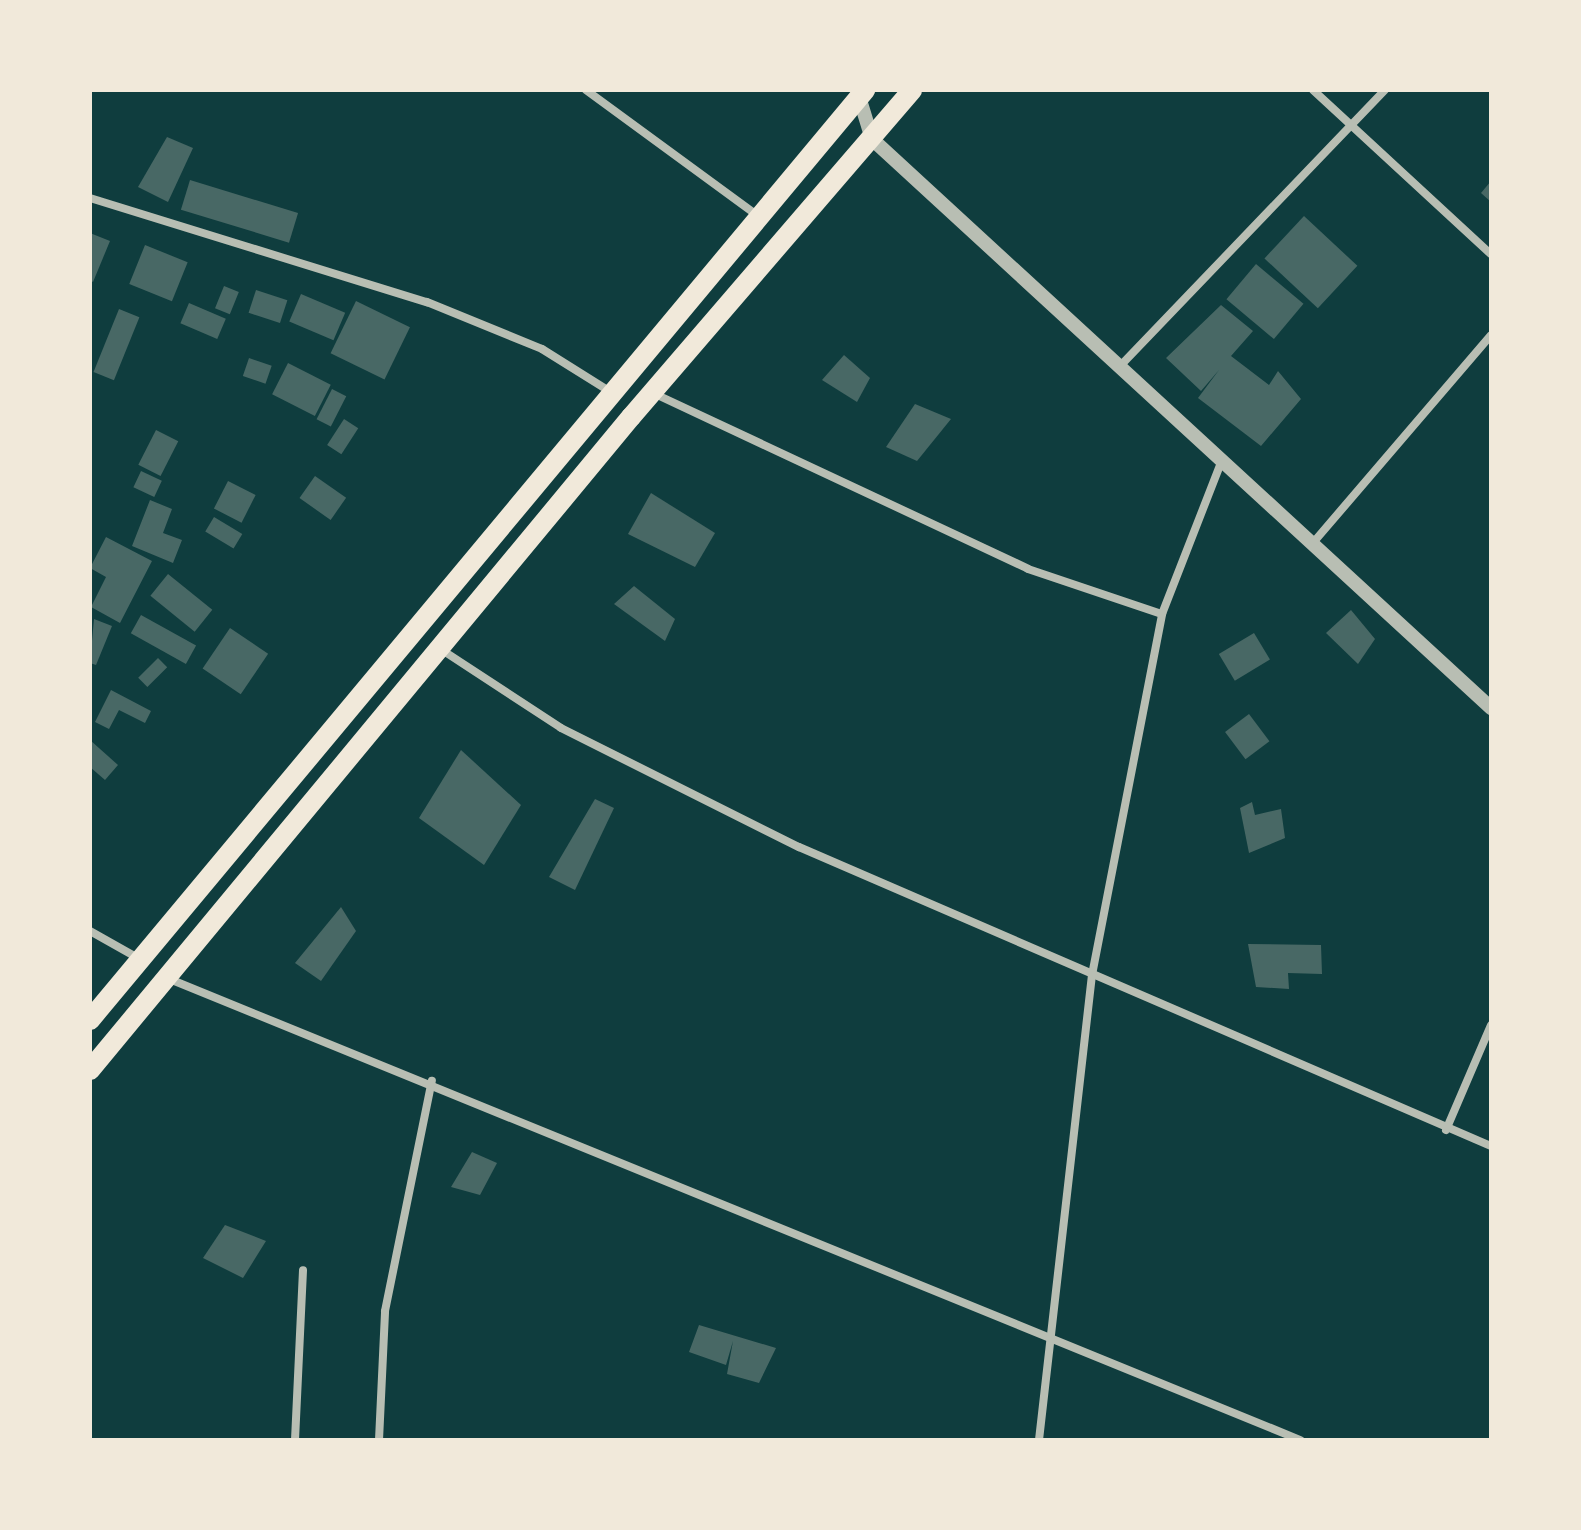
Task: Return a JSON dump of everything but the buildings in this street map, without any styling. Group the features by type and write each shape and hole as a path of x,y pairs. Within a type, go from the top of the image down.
{"main road":[{"path":"90,1070 438,647 912,90"},
{"path":"90,1020 861,91"}],"street":[{"path":"586,90 757,215"},
{"path":"1313,90 1491,254"},
{"path":"1123,363 1385,90"},
{"path":"861,91 872,139 1123,363 1312,544 1491,708"},
{"path":"90,198 427,302 542,349 609,391"},
{"path":"1312,544 1491,335"},
{"path":"652,392 1028,569 1162,614"},
{"path":"1039,1440 1054,1334 1092,975 1162,614 1223,459"},
{"path":"438,647 561,728 757,826 1446,1130 1491,1146"},
{"path":"90,931 141,959"},
{"path":"167,977 432,1081 1054,1334 1300,1440"},
{"path":"1446,1130 1491,1025"},
{"path":"379,1440 385,1311 432,1081"},
{"path":"295,1440 303,1270"}]}
